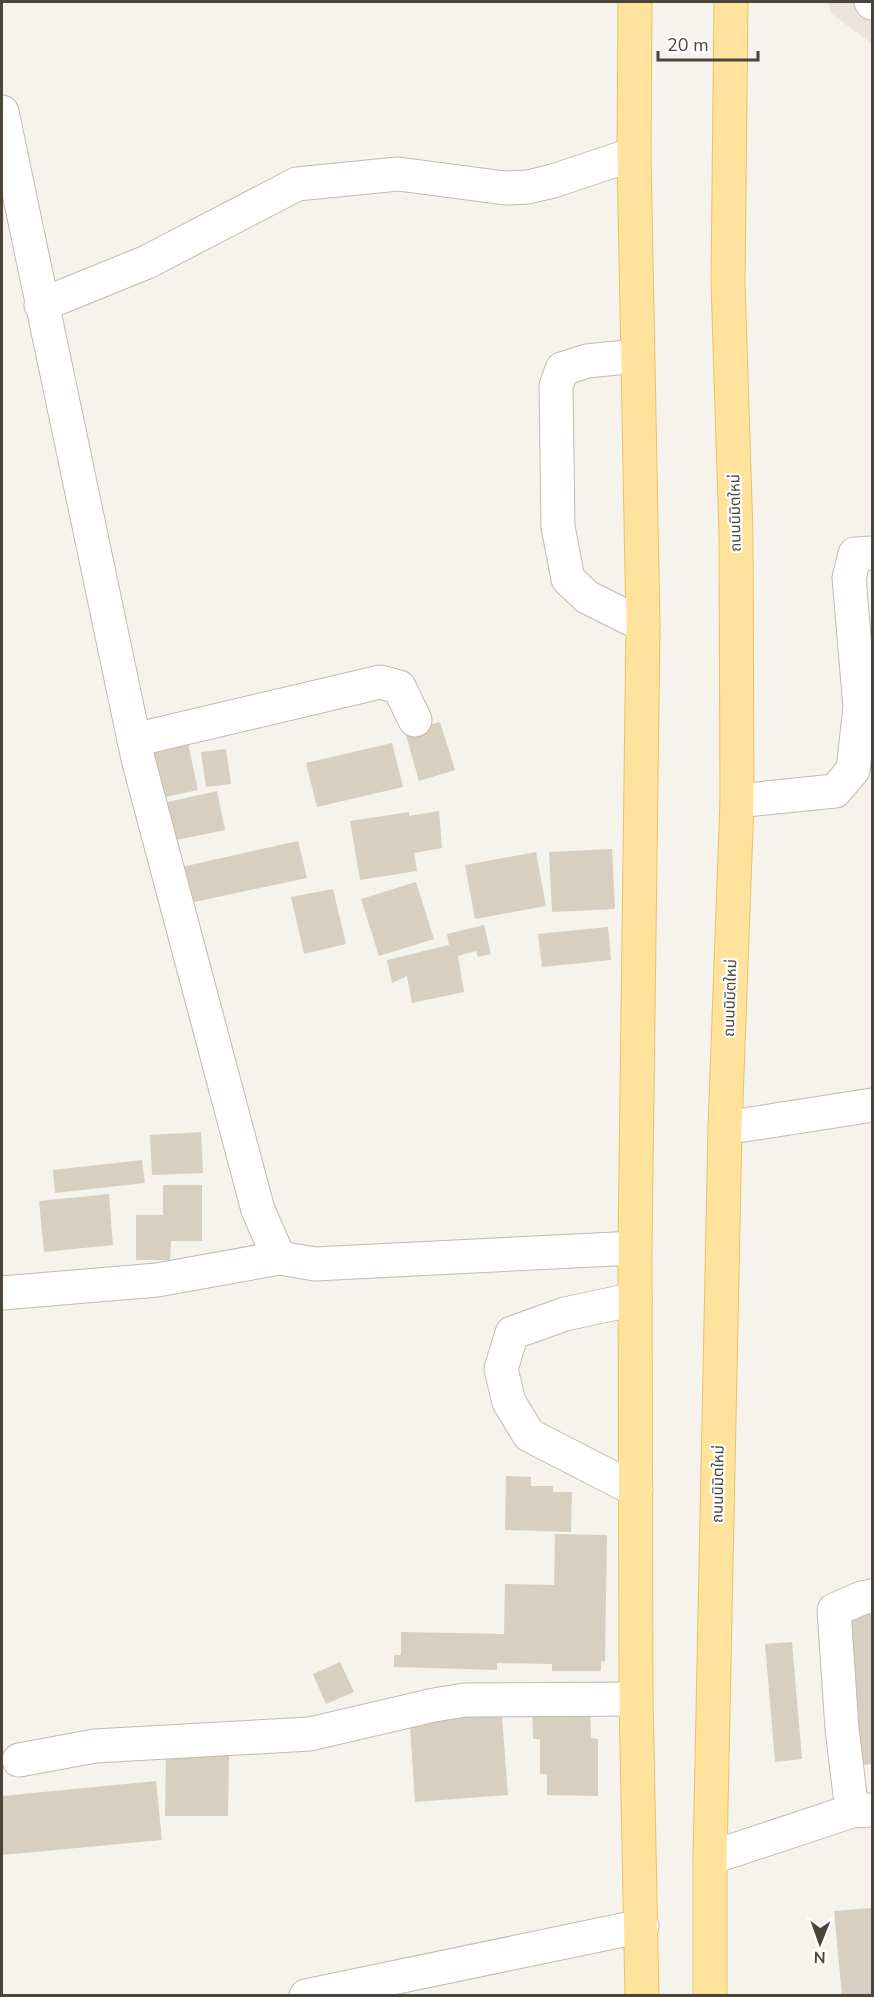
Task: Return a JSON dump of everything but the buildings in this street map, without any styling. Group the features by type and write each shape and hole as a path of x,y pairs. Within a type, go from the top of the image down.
{"main road":[{"path":"635,2 634,154 643,625 634,1248 636,1699 642,1995"},
{"name":"ถนนนิมิตใหม่","path":"710,1995 710,1858 725,1128 737,801 736,534 728,282 731,2"}],"street":[{"path":"2,112 134,740 258,1210 279,1258"},
{"path":"41,305 147,262 297,184 398,174 504,188 528,187 553,182 634,154"},
{"path":"637,356 587,361 562,369 556,386 558,526 568,579 587,597 643,625"},
{"path":"737,801 835,791 853,770 860,706 849,578 855,554 873,553"},
{"path":"134,740 380,682 399,687 415,720"},
{"path":"725,1128 873,1105"},
{"path":"2,1293 156,1281 279,1258 315,1264 634,1248"},
{"path":"635,1299 565,1314 512,1333 501,1369 509,1402 529,1434 636,1490"},
{"path":"710,1858 862,1810 842,1729 834,1610 862,1598 873,1596"},
{"path":"19,1760 95,1746 200,1738 310,1734 465,1700 636,1699"},
{"path":"306,1995 642,1926"}],"shaded area":[{"path":"827,2 872,2 872,44 832,14"}]}
